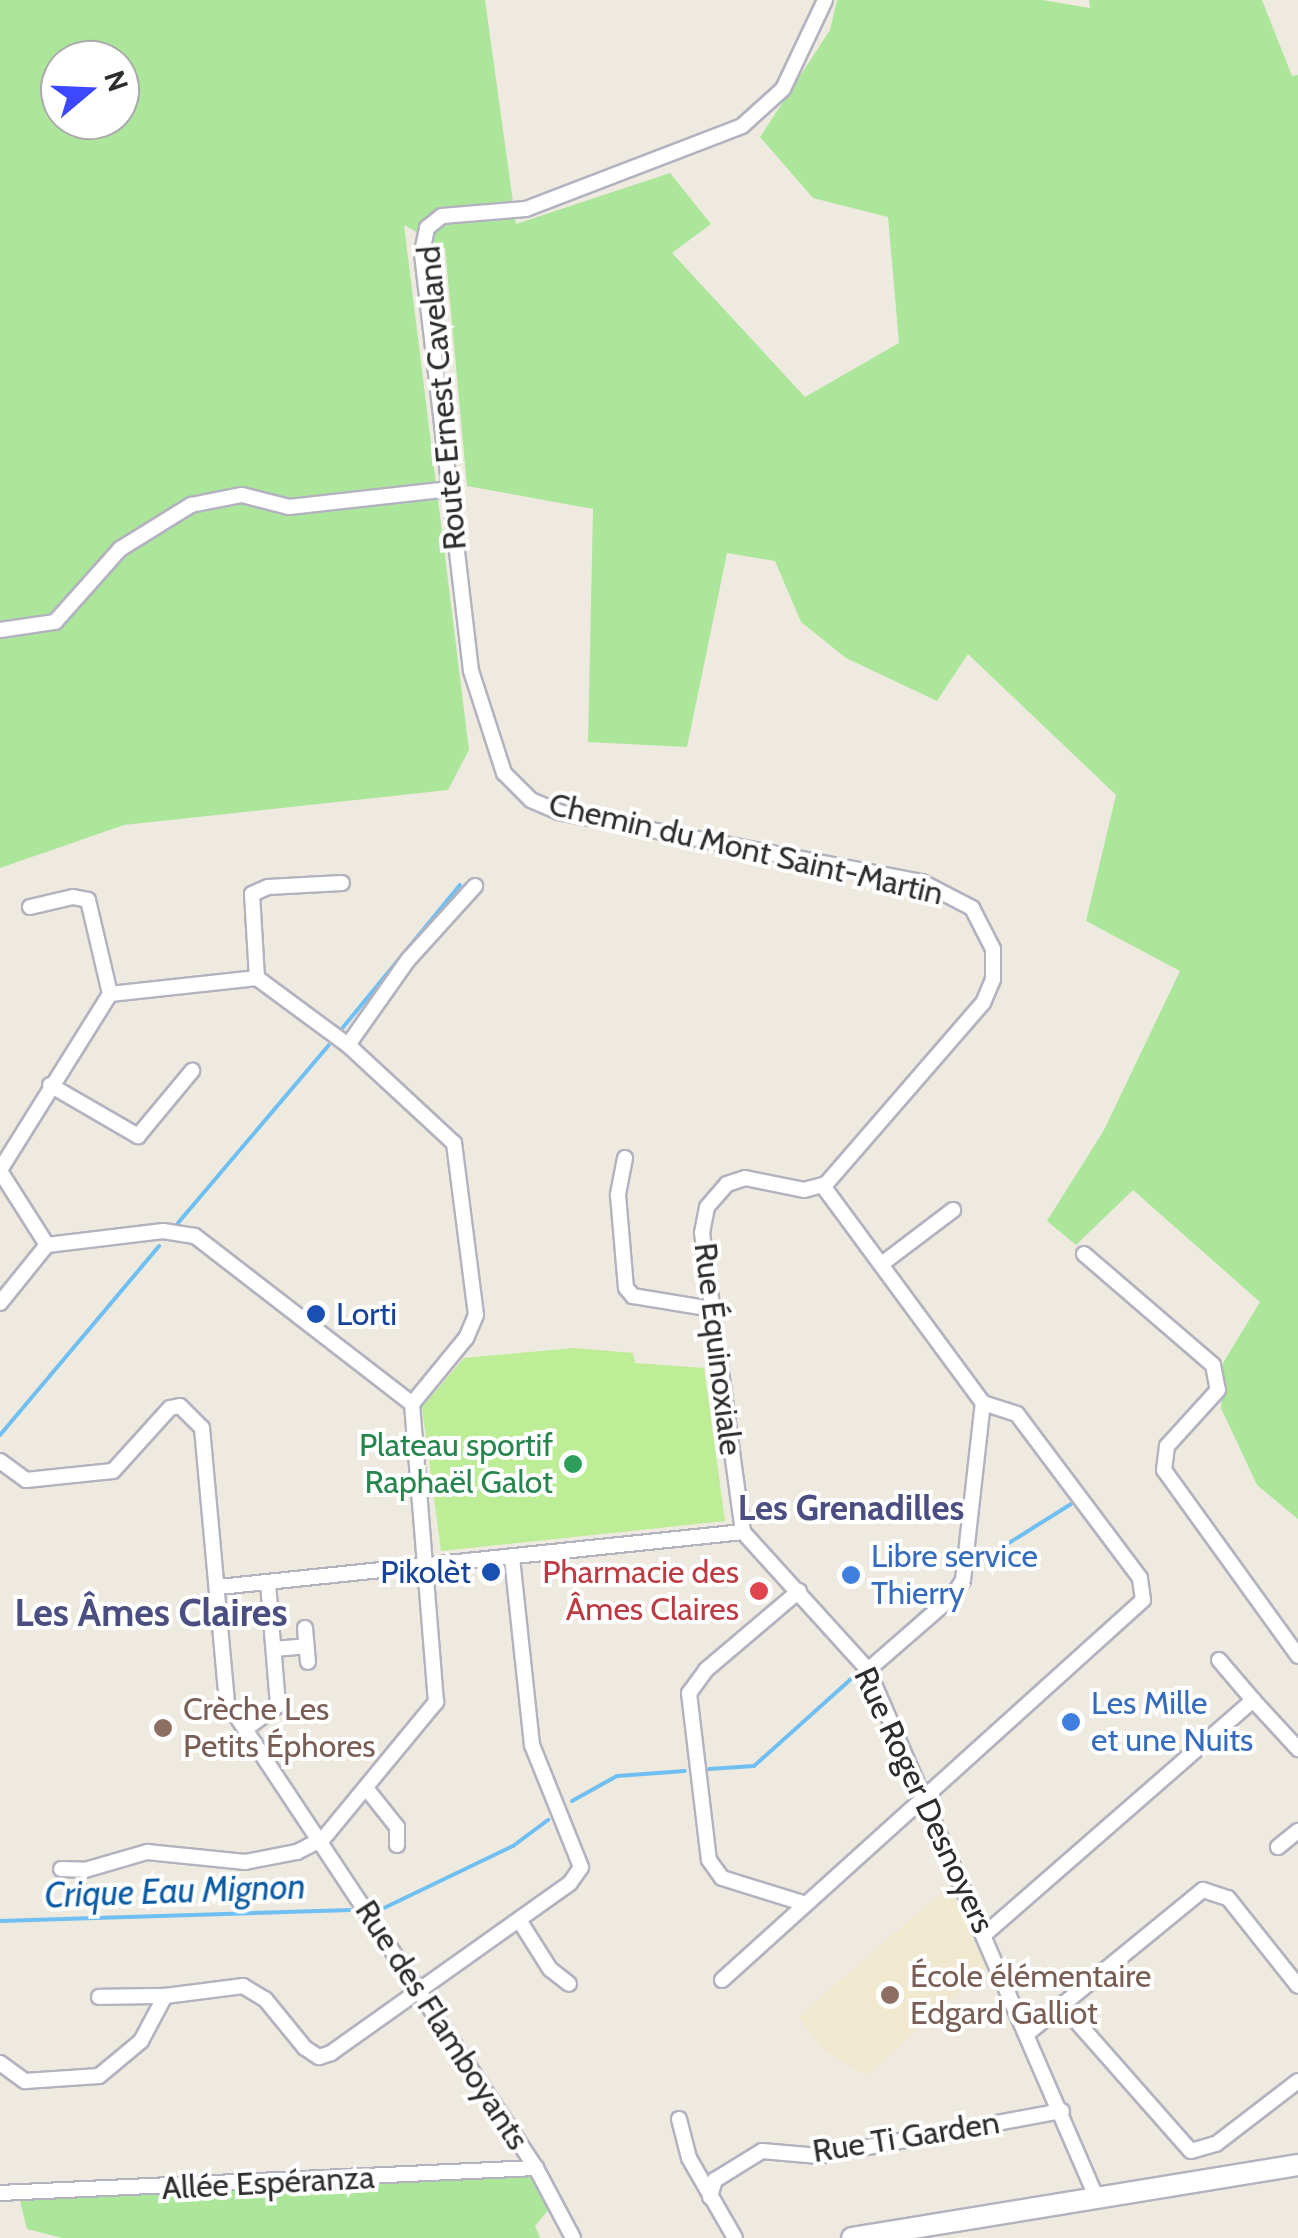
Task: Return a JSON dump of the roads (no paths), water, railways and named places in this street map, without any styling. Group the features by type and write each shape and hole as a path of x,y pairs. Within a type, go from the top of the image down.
{"street":[{"name":"Route Ernest Caveland","path":"531,800 504,773 478,705 422,252 427,228 448,214 526,209 742,126 783,89 824,0"},
{"path":"0,630 55,622 120,549 191,505 242,496 288,507 450,489"},
{"name":"Chemin du Mont Saint-Martin","path":"531,800 559,812 922,882 972,908 987,930 995,961 983,1003 823,1186"},
{"path":"257,978 252,894 268,886 342,882"},
{"path":"348,1045 408,960 474,886"},
{"path":"30,907 73,896 88,900 110,994 0,1171 47,1245"},
{"path":"61,1869 86,1870 163,1852 260,1861 323,1839 436,1702 412,1404 466,1338 476,1315 454,1143 348,1045 257,978 110,994"},
{"path":"50,1085 138,1136 192,1071"},
{"path":"625,1158 618,1196 626,1288 633,1296 712,1309"},
{"name":"Rue Équinoxiale","path":"743,1532 702,1221 720,1189 752,1178 804,1190 823,1186"},
{"path":"722,1980 1145,1594 1140,1578 1017,1414 984,1403 884,1263 823,1186"},
{"path":"884,1263 952,1210"},
{"path":"0,1303 47,1245 163,1231 195,1236 412,1404"},
{"path":"1084,1254 1212,1365 1218,1390 1167,1446 1164,1470 1298,1656"},
{"path":"868,1670 963,1580 984,1403"},
{"path":"0,1461 26,1480 114,1471 170,1408 180,1406 202,1428 227,1701"},
{"path":"219,1587 428,1570 743,1532"},
{"name":"Rue Roger Desnoyers","path":"743,1532 868,1670 1097,2199"},
{"path":"100,1997 165,1996 242,1986 266,1999 319,2056 418,1993 570,1883 581,1867 532,1745 512,1558"},
{"path":"268,1584 274,1649 306,1646"},
{"path":"800,1591 720,1656 689,1693 709,1860 722,1878 802,1903"},
{"path":"305,1628 308,1662"},
{"name":"Rue des Flamboyants","path":"274,1649 278,1704 242,1722 323,1839 418,1993 536,2168 573,2238"},
{"path":"1219,1660 1298,1749"},
{"path":"985,1934 1253,1700"},
{"path":"366,1788 397,1827 397,1845"},
{"path":"1278,1847 1298,1832"},
{"path":"1028,2033 1203,1890 1228,1898 1298,1986"},
{"path":"519,1920 550,1969 569,1984"},
{"path":"0,2063 25,2081 99,2076 141,2041 165,1996"},
{"path":"1063,2006 1191,2151 1216,2144 1298,2082"},
{"name":"Rue Ti Garden","path":"710,2198 715,2180 762,2151 819,2156 1062,2111"},
{"path":"679,2119 689,2158 736,2238"},
{"path":"852,2238 1298,2166"},
{"name":"Allée Espéranza","path":"0,2193 536,2168"}],"waterway":[{"path":"340,1031 460,885"},
{"path":"178,1223 329,1045"},
{"path":"0,1435 159,1246"},
{"name":"Crique Eau Mignon","path":"969,1568 1071,1504"},
{"name":"Crique Eau Mignon","path":"903,1630 951,1586"},
{"name":"Crique Eau Mignon","path":"709,1769 754,1766 860,1671"},
{"name":"Crique Eau Mignon","path":"572,1801 617,1776 685,1771"},
{"name":"Crique Eau Mignon","path":"384,1908 513,1846 548,1820"},
{"name":"Crique Eau Mignon","path":"0,1921 351,1910"}],"place":[{"name":"Lorti","path":"316,1314"},
{"name":"Plateau sportif Raphaël Galot","path":"573,1464"},
{"name":"Pikolèt","path":"491,1572"},
{"name":"Libre service Thierry","path":"851,1575"},
{"name":"Pharmacie des Âmes Claires","path":"759,1591"},
{"name":"Les Mille et une Nuits","path":"1071,1722"},
{"name":"Crèche Les Petits Éphores","path":"163,1728"},
{"name":"École élémentaire Edgard Galliot","path":"890,1995"}],"district":[{"name":"Les Grenadilles","path":"851,1508"},
{"name":"Les Âmes Claires","path":"151,1613"}]}
